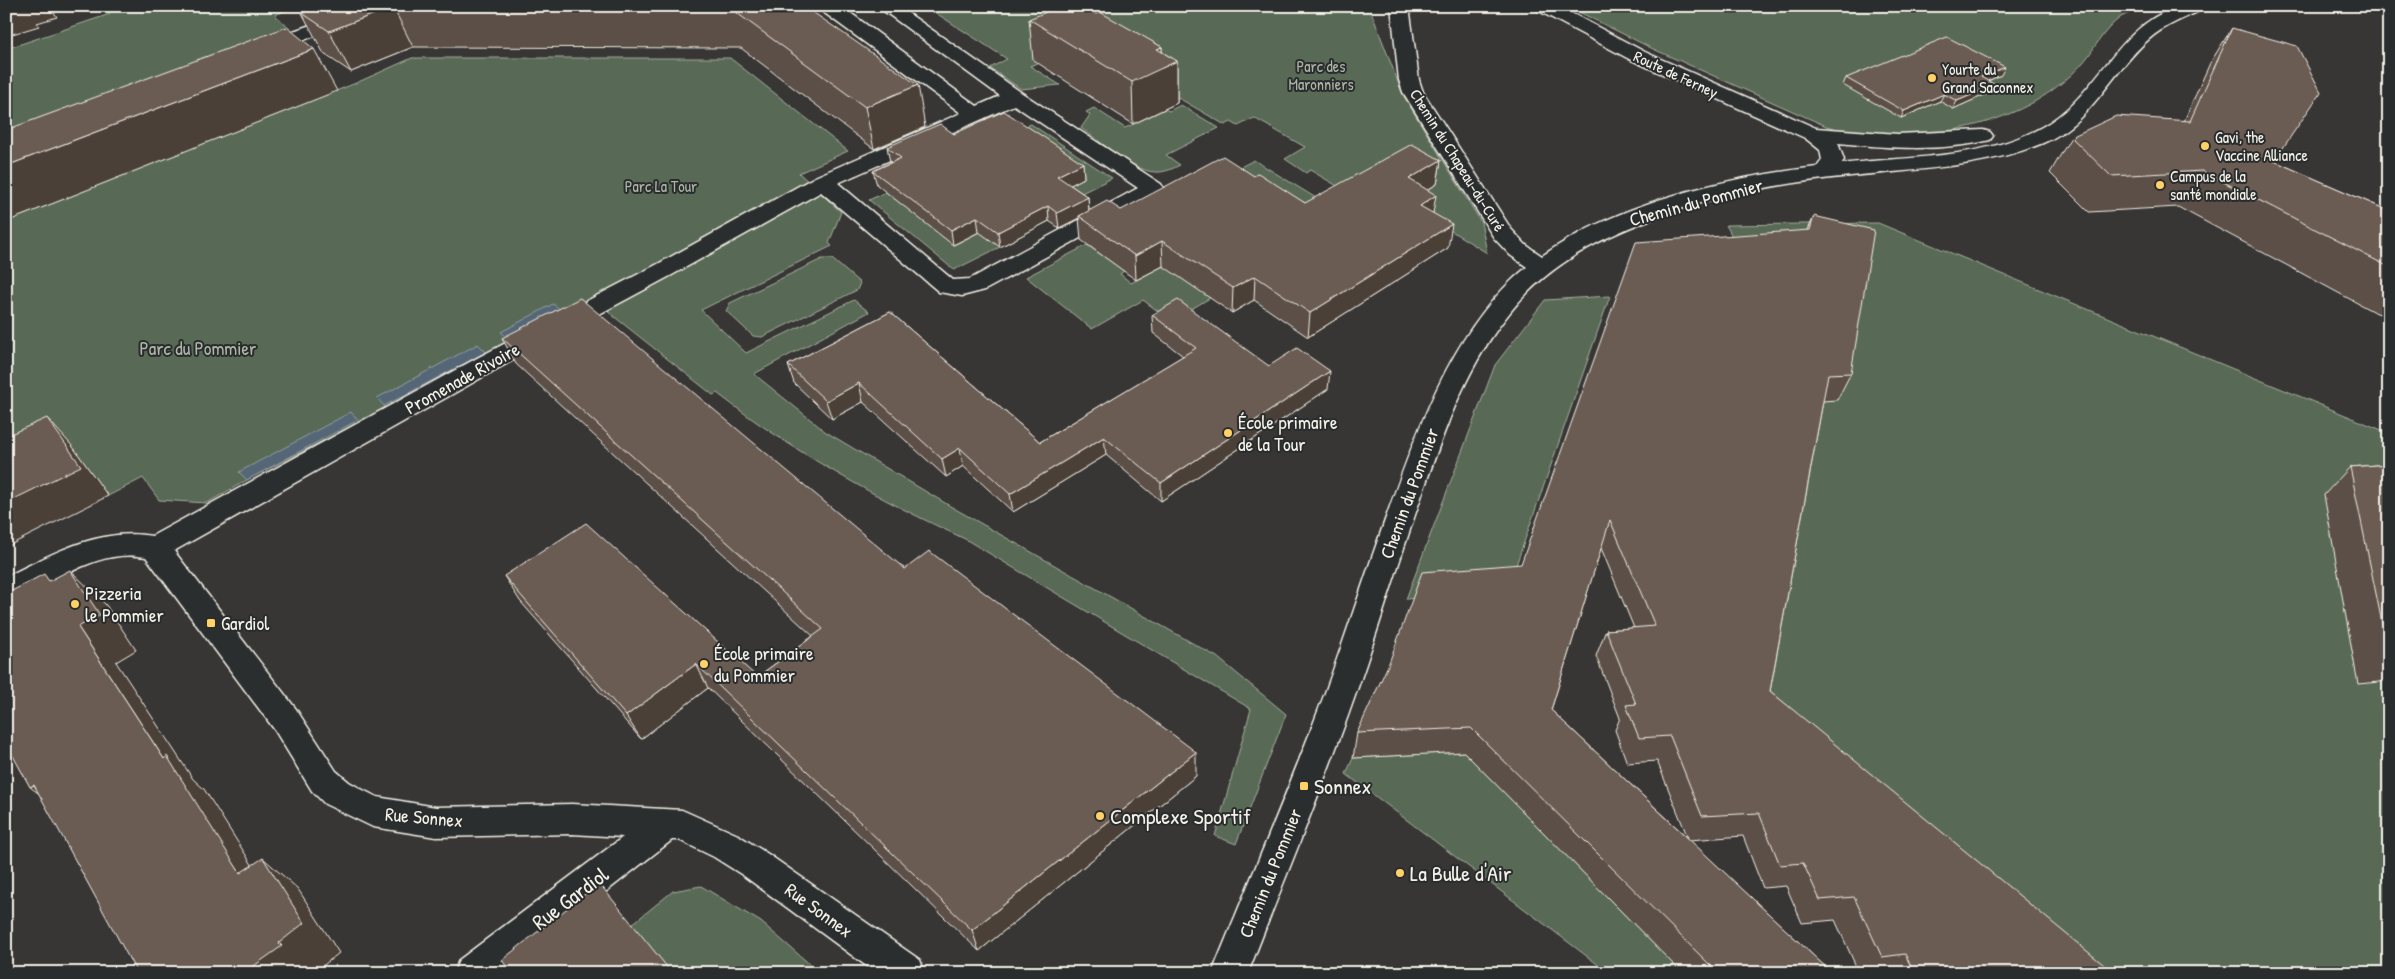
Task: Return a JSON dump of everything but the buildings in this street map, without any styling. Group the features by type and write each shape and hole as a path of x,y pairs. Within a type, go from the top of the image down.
{"street":[{"path":"824,6 834,10 975,114"},
{"path":"823,182 947,287 962,288 976,285 1153,188 1015,97 886,6"},
{"name":"Chemin du Chapeau-du-Curé","path":"1400,6 1409,80 1413,92 1502,233 1518,250 1542,266"},
{"name":"Route de Ferney","path":"1544,6 1638,56 1812,134"},
{"name":"Chemin du Pommier","path":"1230,973 1341,690 1392,536 1443,405 1491,322 1520,286 1542,266 1593,235 1653,211 1726,190 1824,172 1961,157 2020,144 2061,126 2146,31 2170,17 2195,6"},
{"path":"242,56 335,18"},
{"name":"Promenade Rivoire","path":"155,548 471,372 823,182 1015,97"},
{"path":"1812,134 1891,141 1942,140 2003,134 2078,108"},
{"path":"1812,134 1830,147 1834,160 1824,172"},
{"path":"6,591 107,546 140,543 155,548"},
{"name":"Rue Sonnex","path":"155,548 285,719 324,781 337,793 351,801 373,812 436,822 572,819 682,825 726,846 756,865 907,973"},
{"name":"Rue Gardiol","path":"472,973 668,823"}],"green space":[{"path":"103,6 297,6 275,15 290,28 6,131 6,49 110,14"},
{"name":"Parc des Maronniers","path":"925,6 1369,6 1403,95 1481,222 1487,253 1432,219 1339,187 1310,170 1306,173 1285,159 1305,147 1254,118 1238,126 1231,122 1225,125 1163,89 1068,50 1030,66 1060,85 1021,89 990,68 1007,59"},
{"path":"1567,6 2145,6 2116,21 2075,71 2059,85 2035,101 2008,114 1978,124 1947,131 1884,135 1854,132 1826,126 1651,48"},
{"path":"412,58 730,58 848,151 799,173 841,212 829,243 832,246 701,310 746,353 854,300 869,312 754,374 826,432 950,506 1217,657 1286,714 1236,844 1215,836 1251,709 965,539 900,508 806,455 717,393 713,395 607,311 597,300 247,480 207,503 159,500 143,478 108,496 73,447 6,477 6,222 356,83"},
{"path":"1181,105 1219,128 1166,155 1180,165 1165,171 1154,172 1145,170 1126,161 1081,128 1090,115 1086,112 1094,108 1125,128 1165,109 1169,111"},
{"path":"1031,124 1112,178 1021,223 1000,247 954,270 869,200 886,192 954,245 1084,178 1015,131"},
{"path":"1254,160 1347,217 1171,321 1143,300 1092,329 1026,277 1087,245 1124,271 1120,274 1131,283 1163,266 1219,178"},
{"path":"1878,223 2389,433 2389,973 2061,973 1755,716 1745,260 1726,225"},
{"path":"822,259 832,259 860,283 857,290 762,337 753,336 726,311 730,303"},
{"path":"1610,296 1507,591 1406,599 1495,365 1545,300"},
{"path":"1464,752 1682,973 1609,973 1346,774 1353,758"},
{"path":"701,886 761,922 820,973 670,973 631,925 673,891"}],"water":[{"path":"553,304 562,311 509,339 501,332"},
{"path":"478,344 486,352 384,406 377,398"},
{"path":"351,412 358,420 247,480 239,472"}],"place":[{"name":"Yourte du Grand Saconnex","path":"1932,78"},
{"name":"Gavi, the Vaccine Alliance","path":"2205,146"},
{"name":"Campus de la santé mondiale","path":"2160,185"},
{"name":"École primaire de la Tour","path":"1228,433"},
{"name":"Pizzeria le Pommier","path":"75,604"},
{"name":"Gardiol","path":"211,623"},
{"name":"École primaire du Pommier","path":"704,664"},
{"name":"Sonnex","path":"1304,786"},
{"name":"Complexe Sportif","path":"1100,816"},
{"name":"La Bulle d'Air","path":"1400,873"}],"park label":[{"name":"Parc La Tour","path":"661,186"},
{"name":"Parc du Pommier","path":"198,348"}]}
